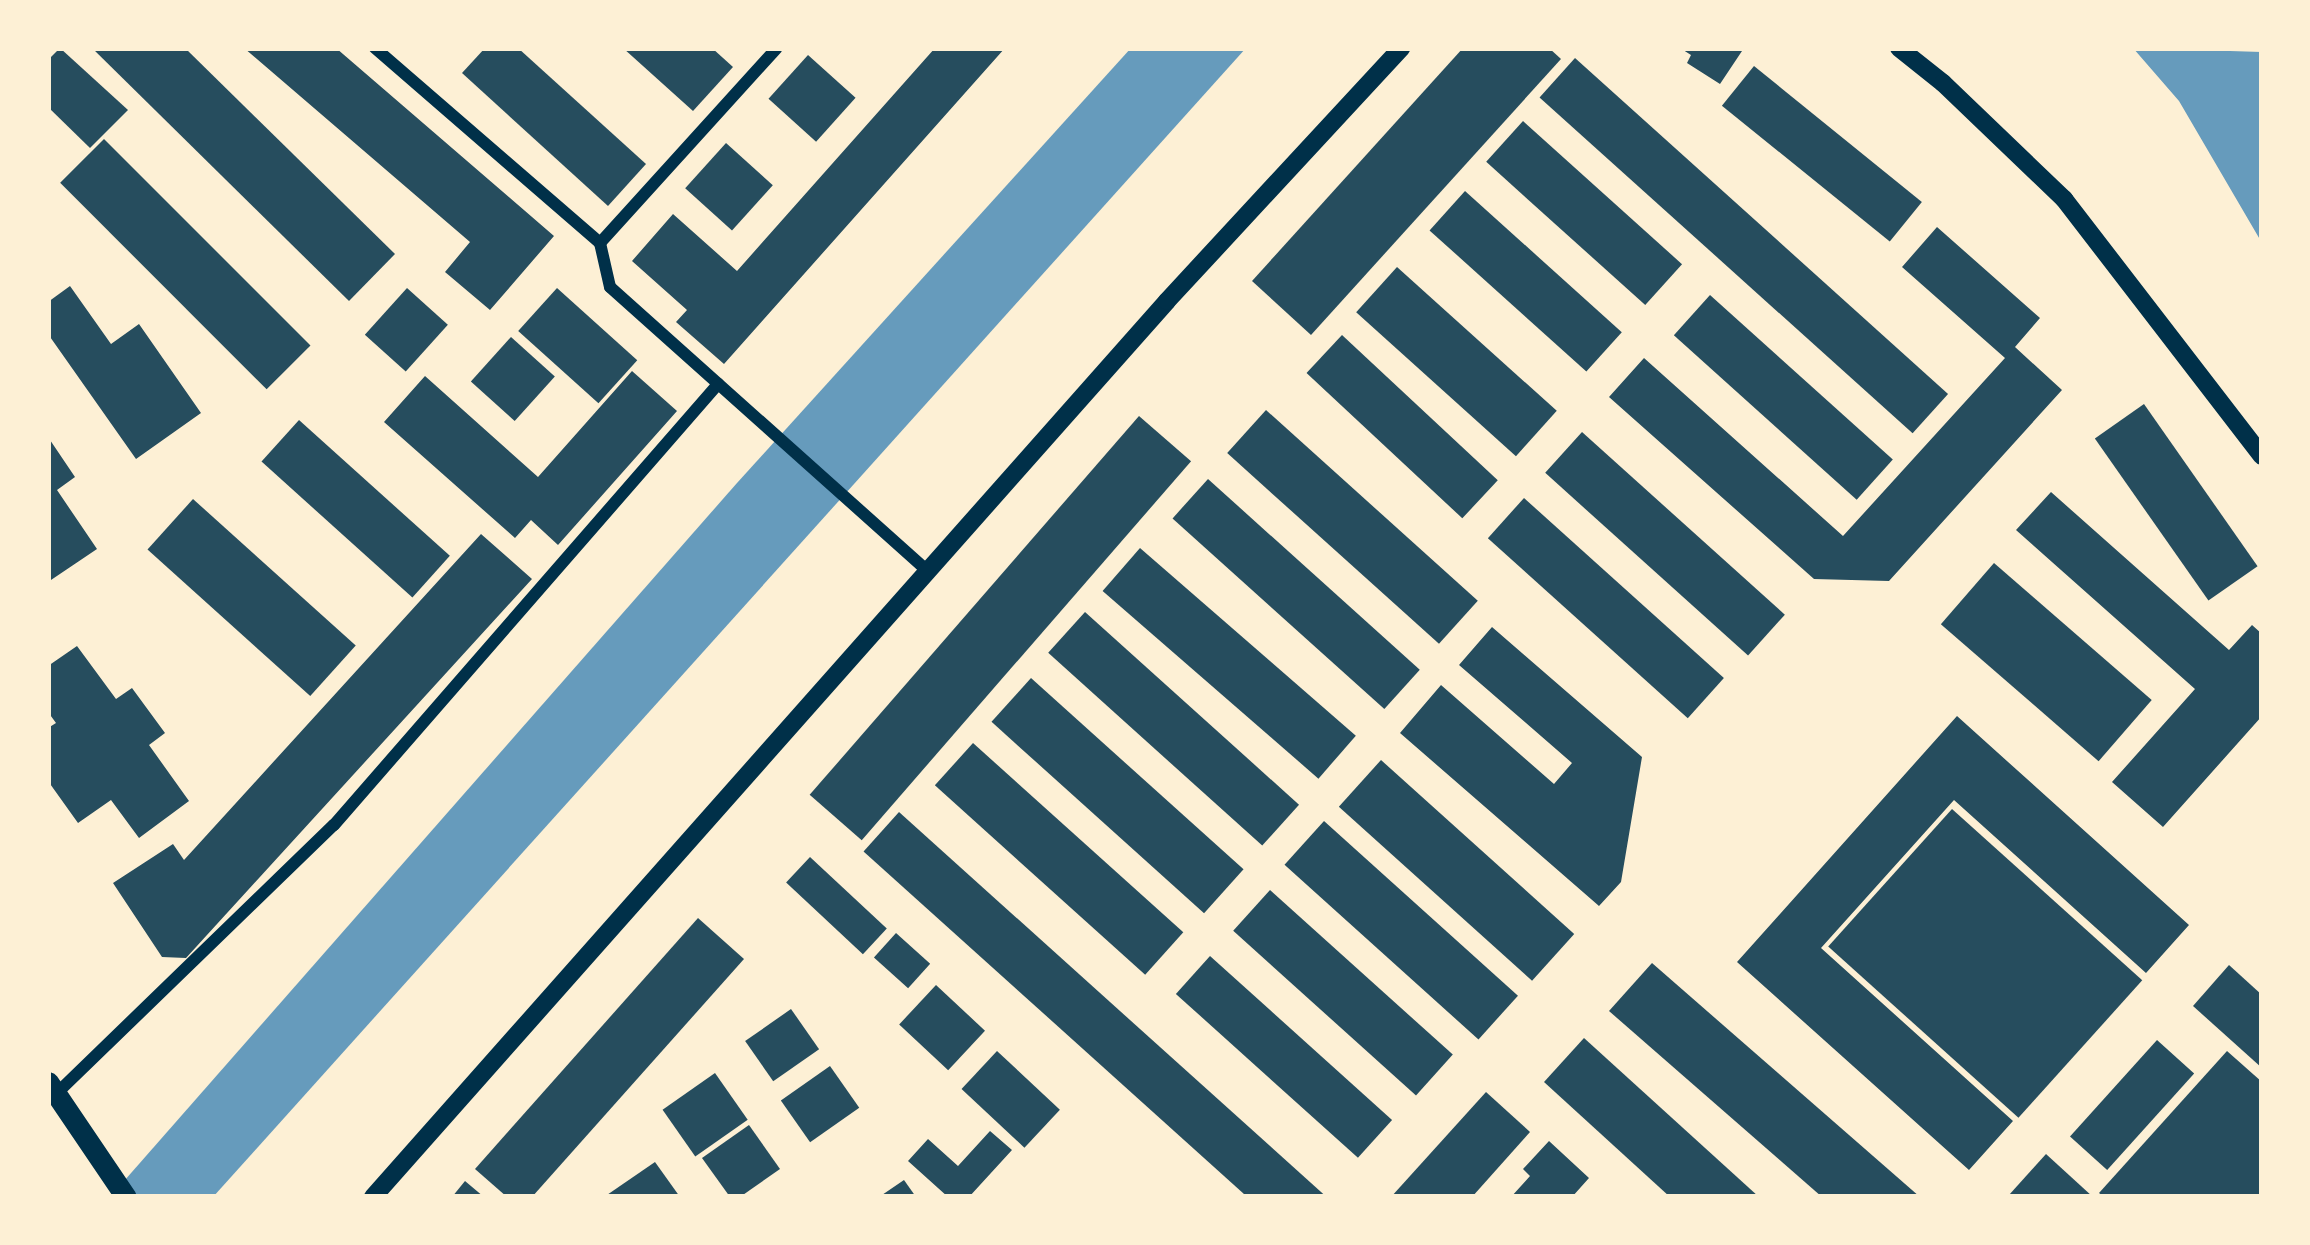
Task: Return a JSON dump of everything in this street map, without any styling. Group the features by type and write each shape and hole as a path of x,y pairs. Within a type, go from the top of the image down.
{"main road":[{"path":"52,1088 126,1197"}],"street":[{"path":"376,48 600,243 610,287 928,571"},
{"path":"600,243 777,48"},
{"path":"374,1197 928,571 1401,48"},
{"path":"1899,48 1943,83 2063,199 2262,456"},
{"path":"52,1088 334,825 718,384"}],"water":[{"path":"1131,48 1246,48 213,1197 110,1197 737,483"},
{"path":"2133,48 2262,52 2262,243 2179,101"}],"building":[{"path":"60,48 128,110 90,148 48,107 48,60"},
{"path":"92,48 185,48 395,254 349,301"},
{"path":"244,48 336,48 554,236 490,310 445,272 470,242"},
{"path":"485,48 518,48 646,164 608,206 462,73"},
{"path":"623,48 712,48 733,67 693,111"},
{"path":"935,48 1005,48 724,364 676,322 687,310 632,261 673,214 737,271"},
{"path":"1463,48 1549,48 1561,59 1311,335 1252,281"},
{"path":"1680,48 1744,48 1720,84 1687,63 1691,55"},
{"path":"808,55 856,98 816,142 769,99"},
{"path":"1575,58 1948,394 1913,433 1540,97"},
{"path":"1754,66 1922,202 1890,242 1722,106"},
{"path":"1523,121 1682,264 1645,305 1486,162"},
{"path":"104,139 310,345 267,389 60,183"},
{"path":"726,143 773,185 732,230 685,188"},
{"path":"1465,191 1622,332 1586,372 1430,230"},
{"path":"1937,227 2040,318 2015,347 2062,390 1889,581 1814,579 1609,397 1644,358 1843,536 2005,358 1902,267"},
{"path":"1397,267 1557,411 1516,456 1356,312"},
{"path":"70,286 111,344 139,324 201,413 136,459 48,334 48,302"},
{"path":"407,288 448,325 406,372 365,335"},
{"path":"557,288 637,360 598,403 518,331"},
{"path":"1710,295 1893,460 1857,500 1674,335"},
{"path":"1342,335 1498,480 1462,518 1307,373"},
{"path":"511,337 555,376 515,421 471,382"},
{"path":"632,371 677,411 558,545 531,520 515,538 384,422 425,376 538,477"},
{"path":"2144,404 2258,566 2208,601 2095,438"},
{"path":"1266,410 1478,601 1439,644 1227,453"},
{"path":"1139,416 1191,461 862,840 810,795"},
{"path":"299,420 450,556 412,597 262,462"},
{"path":"1582,432 1785,615 1748,656 1545,473"},
{"path":"48,437 75,477 57,490 97,549 48,582"},
{"path":"1208,479 1420,670 1384,709 1173,518"},
{"path":"2051,492 2229,650 2252,625 2262,634 2262,716 2163,827 2112,782 2195,689 2016,530"},
{"path":"1524,498 1724,678 1688,718 1488,538"},
{"path":"193,499 356,646 310,696 147,550"},
{"path":"481,534 532,579 186,958 162,957 113,883 173,844 184,860"},
{"path":"1140,548 1356,736 1318,779 1103,591"},
{"path":"1994,563 2152,700 2099,761 1941,624"},
{"path":"1085,612 1299,805 1262,846 1048,653"},
{"path":"1492,627 1642,757 1621,882 1599,906 1400,733 1441,685 1554,784 1572,763 1459,665"},
{"path":"77,646 116,699 132,688 165,733 149,745 189,801 139,838 111,800 78,823 48,781 48,728 56,723 48,712 48,666"},
{"path":"1031,678 1244,869 1204,913 992,722"},
{"path":"1957,716 2189,925 2146,973 1954,800 1821,948 2013,1121 1969,1170 1737,962"},
{"path":"973,743 1183,932 1145,975 935,785"},
{"path":"1381,760 1574,934 1532,981 1339,807"},
{"path":"1952,809 2142,980 2018,1118 1828,946"},
{"path":"899,812 1327,1197 1247,1197 864,851"},
{"path":"1324,821 1518,996 1478,1039 1285,865"},
{"path":"810,857 887,929 863,954 786,883"},
{"path":"1270,890 1453,1055 1416,1095 1233,931"},
{"path":"698,918 744,959 532,1197 507,1197 475,1169"},
{"path":"896,933 930,964 908,988 874,958"},
{"path":"1210,956 1392,1120 1358,1158 1176,994"},
{"path":"1652,963 1920,1197 1822,1197 1609,1011"},
{"path":"2229,965 2262,995 2262,1068 2193,1006"},
{"path":"936,985 985,1031 948,1070 899,1024"},
{"path":"791,1009 819,1049 773,1081 745,1041"},
{"path":"1584,1038 1759,1197 1670,1197 1544,1082"},
{"path":"2157,1040 2194,1073 2107,1170 2070,1137"},
{"path":"997,1051 1060,1110 1024,1148 962,1089"},
{"path":"2227,1051 2262,1082 2262,1197 2104,1197 2099,1193"},
{"path":"830,1066 859,1108 810,1142 781,1100"},
{"path":"715,1073 748,1120 695,1156 663,1110"},
{"path":"1486,1092 1530,1132 1472,1197 1391,1197"},
{"path":"749,1125 780,1169 740,1197 730,1197 702,1158"},
{"path":"990,1131 1012,1150 969,1197 948,1197 908,1161 928,1139 958,1166"},
{"path":"1549,1141 1589,1178 1572,1197 1511,1197 1530,1176 1523,1169"},
{"path":"2046,1154 2093,1197 2009,1195"},
{"path":"655,1162 680,1197 604,1197"},
{"path":"904,1180 916,1197 879,1197"},
{"path":"465,1181 484,1197 452,1197"}]}
